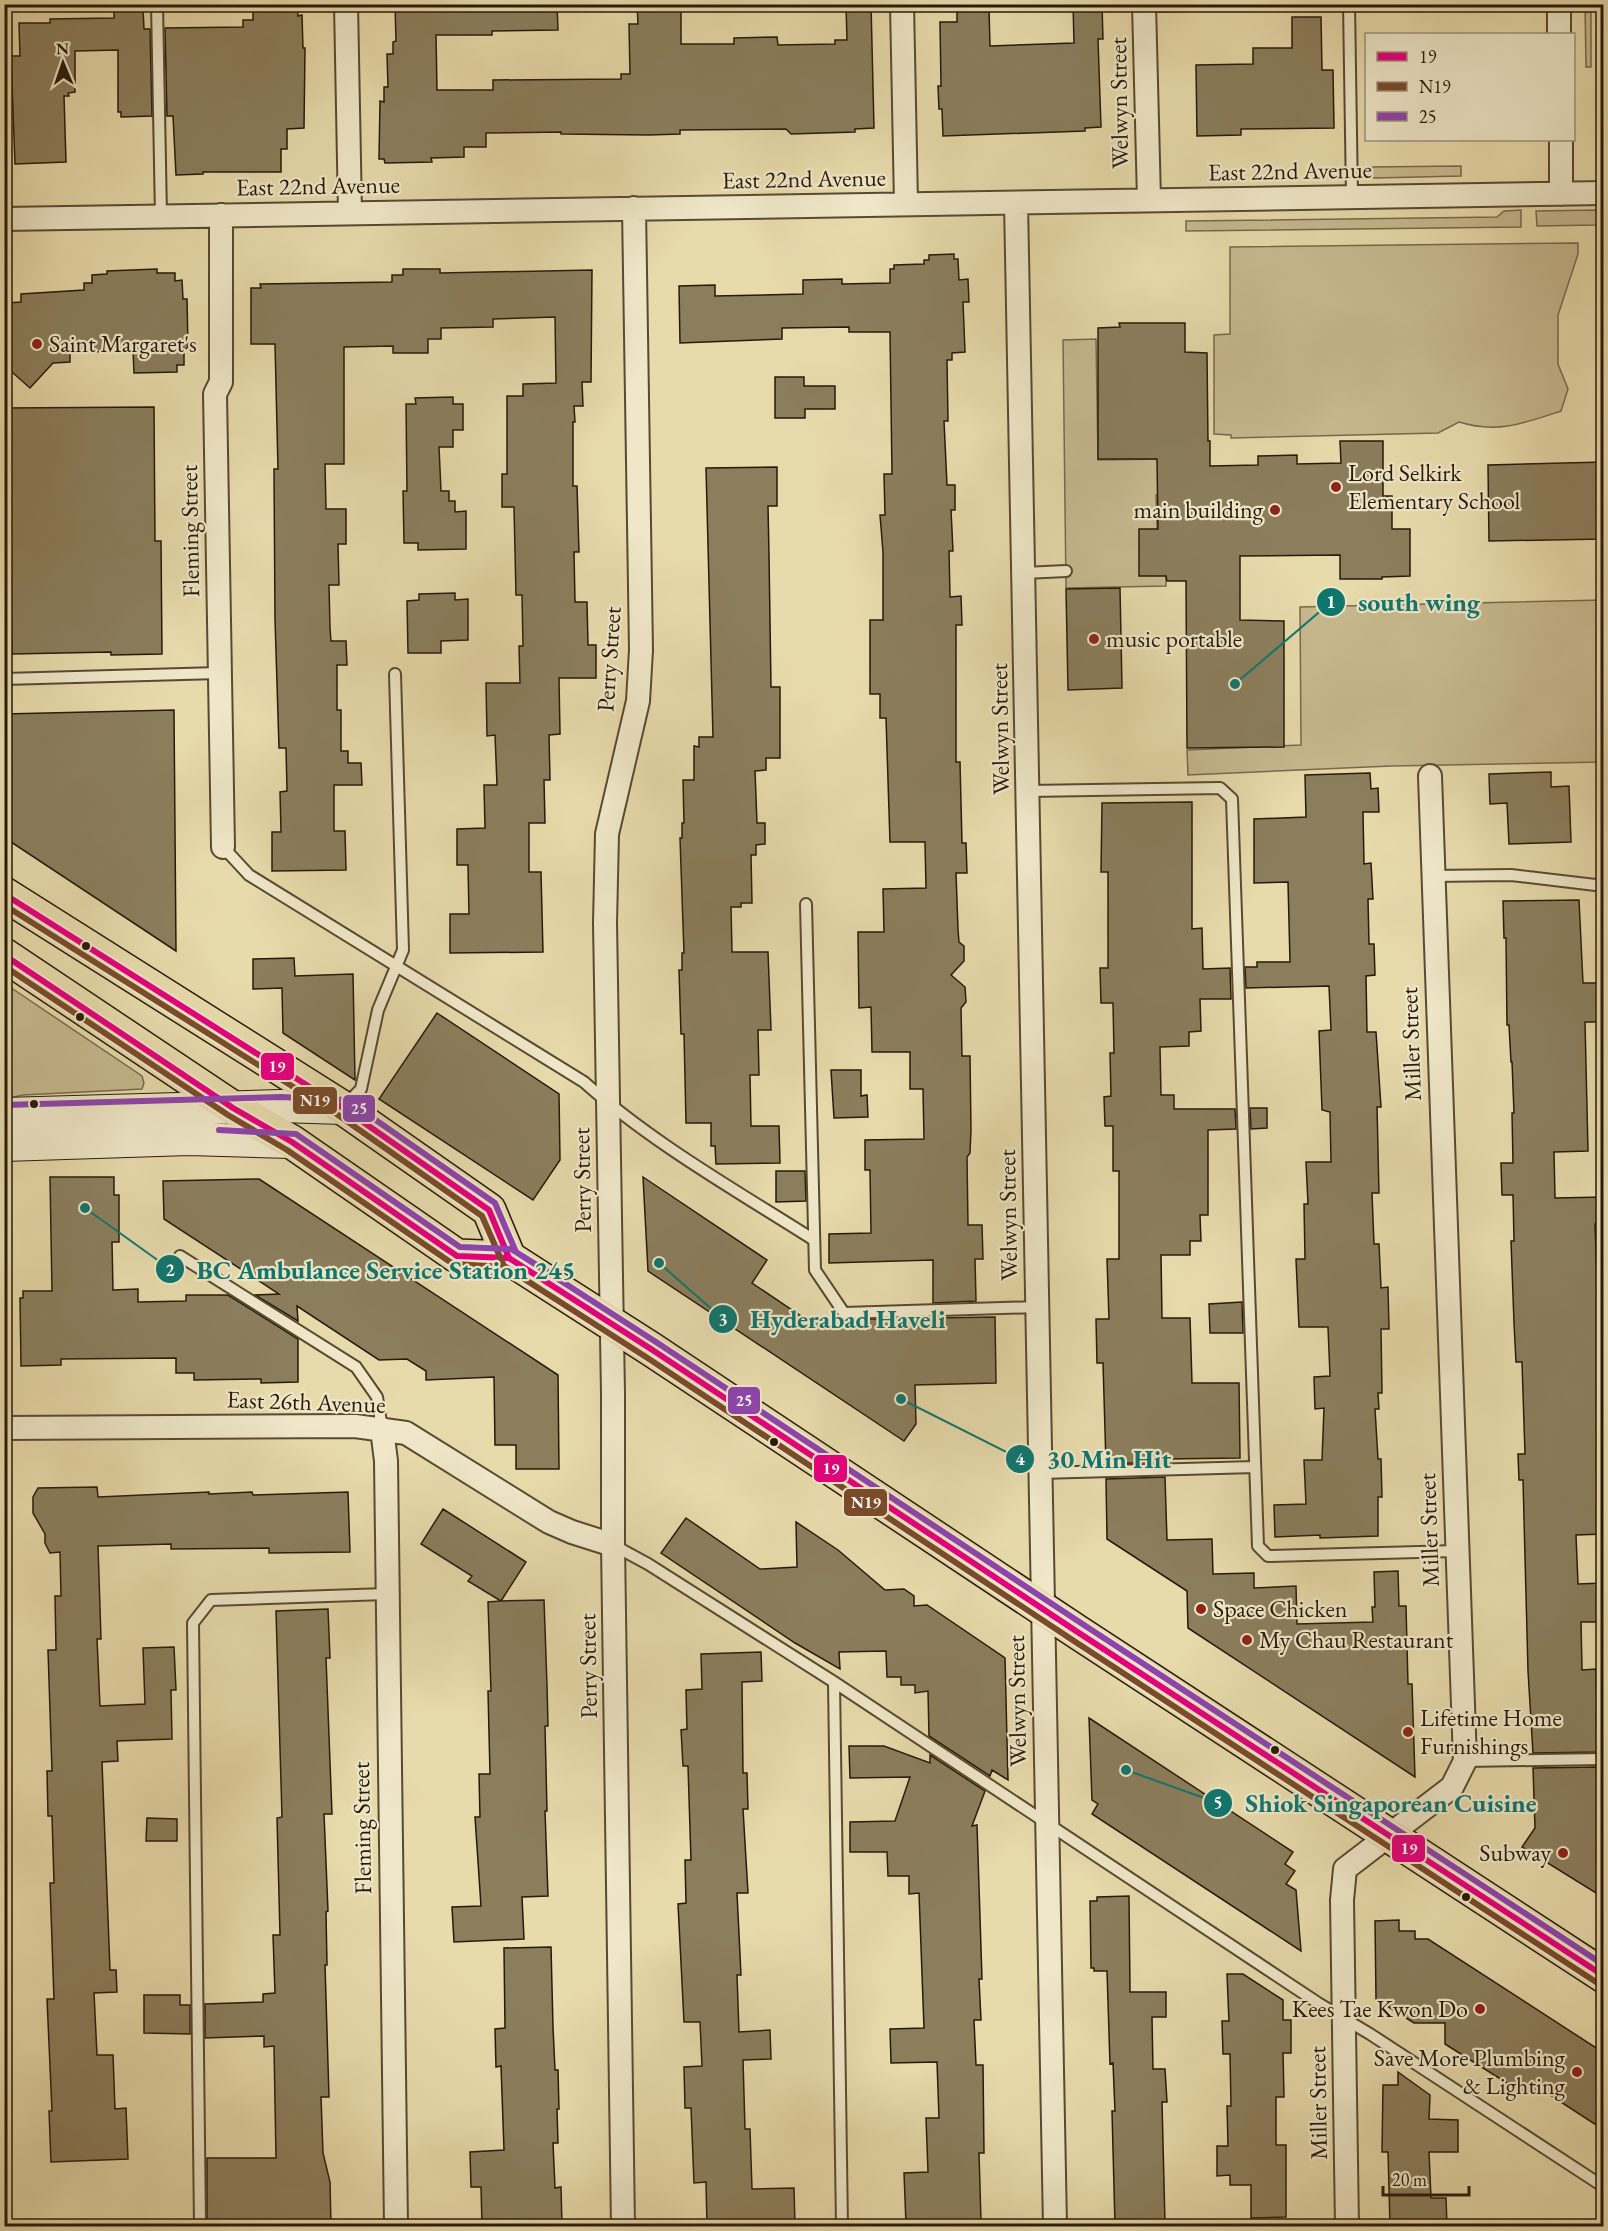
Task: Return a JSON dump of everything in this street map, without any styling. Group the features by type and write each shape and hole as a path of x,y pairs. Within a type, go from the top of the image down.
{"main road":[{"path":"4,894 342,1108 489,1210 509,1258"},
{"path":"4,956 233,1108 292,1142 458,1256 509,1258 611,1323 1604,1976"},
{"path":"4,1114 281,1106 342,1108"},
{"path":"4,1144 189,1139 292,1142"}],"street":[{"path":"346,4 350,213"},
{"path":"902,4 906,204"},
{"path":"1559,4 1559,33"},
{"name":"Welwyn Street","path":"1144,5 1149,200"},
{"path":"1561,141 1562,194"},
{"name":"East 22nd Avenue","path":"4,219 1604,193"},
{"name":"Welwyn Street","path":"1016,202 1055,2226"},
{"name":"Perry Street","path":"623,2226 613,1545 614,1394 605,923 607,834 638,700 641,650 634,208"},
{"name":"Fleming Street","path":"222,215 221,382 215,394 223,847"},
{"name":"Miller Street","path":"1347,2226 1342,1900 1345,1869 1452,1786 1465,1761 1430,776"},
{"name":"East 26th Avenue","path":"4,1428 355,1426 406,1433 549,1522 613,1545"},
{"name":"Fleming Street","path":"382,1429 386,1461 396,2226"}],"lane":[{"path":"157,4 161,216"},
{"path":"1144,5 1255,4"},
{"path":"1349,4 1352,197"},
{"path":"1024,573 1066,572"},
{"path":"4,679 219,673"},
{"path":"342,1108 361,1089 378,1010 403,950 395,674"},
{"path":"1028,791 1220,788 1232,799 1258,1546 1268,1556 1456,1551"},
{"path":"223,847 249,875 584,1082 608,1104 641,1128 814,1240"},
{"path":"1432,876 1511,875 1604,886"},
{"path":"806,904 815,1270 844,1312 1037,1307"},
{"path":"180,1256 356,1367 377,1396 382,1429"},
{"path":"1040,1473 1255,1467"},
{"path":"613,1545 648,1564 834,1682 1344,2020 1370,2034 1604,2187"},
{"path":"200,2226 193,1623 211,1600 386,1594"},
{"path":"834,1682 842,2226"},
{"path":"1465,1761 1604,1759"}],"shaded area":[{"path":"1585,5 1591,5 1591,67 1586,67"},
{"path":"1461,166 1461,176 1375,178 1371,177 1366,169 1369,167"},
{"path":"1521,210 1521,227 1186,231 1186,221 1497,217 1504,211"},
{"path":"1597,210 1597,225 1537,226 1536,211"},
{"path":"1578,243 1578,254 1558,315 1558,364 1568,389 1561,411 1511,426 1486,427 1459,422 1438,433 1231,438 1231,435 1214,434 1214,335 1230,334 1230,247"},
{"path":"1096,339 1098,460 1165,459 1165,494 1156,495 1157,527 1165,528 1166,586 1066,588 1063,340"},
{"path":"1603,600 1603,762 1391,766 1188,775 1187,750 1301,745 1300,607"},
{"path":"4,983 142,1076 144,1083 142,1089 23,1095 5,1099"}],"building":[{"path":"264,4 297,4 298,16 302,15 303,48 305,48 304,128 287,129 287,149 281,149 281,172 203,172 203,174 176,175 173,116 167,116 165,28 243,27 243,20 253,20 253,7 264,7"},
{"path":"395,4 557,4 558,30 492,31 492,35 436,35 437,90 493,90 493,80 621,79 621,74 630,74 629,24 638,24 637,4 681,4 681,44 734,44 734,38 777,37 778,45 835,44 835,40 847,40 846,4 871,4 874,128 855,129 855,132 791,134 786,129 680,130 680,134 649,135 561,134 561,132 486,133 486,147 464,147 464,157 431,158 432,162 385,163 384,159 379,159 380,101 384,102 384,87 388,87 387,54 393,54 393,42 396,41"},
{"path":"1073,4 1102,4 1103,39 1098,39 1101,127 1085,128 1085,131 943,136 938,86 941,86 940,22 957,22 957,10 989,9 990,46 1074,43"},
{"path":"143,9 144,29 150,29 152,116 121,117 121,112 118,112 118,50 75,51 75,92 64,96 66,162 15,164 11,56 20,56 19,23 50,23 50,19 114,18 114,10"},
{"path":"1292,17 1321,17 1322,70 1333,70 1334,128 1241,129 1241,135 1197,136 1196,65 1253,64 1253,48 1292,48"},
{"path":"954,254 954,259 958,259 959,280 968,279 969,302 963,302 965,352 952,353 952,360 947,360 948,421 944,421 947,485 955,485 955,510 951,510 953,551 949,551 950,597 961,596 962,625 956,625 956,762 960,762 962,843 966,843 967,873 956,873 959,942 964,946 964,961 951,975 965,987 966,1002 961,1008 962,1056 970,1056 971,1130 970,1153 967,1157 968,1225 982,1225 983,1259 975,1259 976,1301 933,1303 933,1260 829,1263 829,1234 871,1233 870,1170 865,1170 865,1140 924,1139 923,1089 910,1089 910,1052 872,1052 871,1007 859,1008 858,932 884,932 883,889 926,888 925,842 890,842 886,718 880,718 880,694 870,694 870,620 883,620 883,552 880,515 885,515 884,474 892,474 890,332 849,332 849,327 782,328 782,339 680,343 679,286 715,285 715,296 803,294 803,280 842,279 842,284 890,283 890,269 894,269 894,265 924,264 924,260 929,260 929,255"},
{"path":"157,269 157,273 175,273 175,281 182,280 183,299 187,299 188,348 184,349 184,365 177,365 177,372 134,373 133,350 70,353 70,362 53,363 30,388 4,365 7,303 21,302 21,294 84,290 84,283 92,283 92,275 107,274 107,271"},
{"path":"403,269 440,269 440,273 592,270 591,382 582,382 583,406 574,406 573,486 577,486 579,552 574,552 575,602 587,602 588,645 596,645 596,678 559,678 560,734 549,735 550,780 544,780 545,823 529,823 529,872 541,872 543,952 450,953 450,914 469,914 468,865 457,865 457,829 485,828 484,785 497,785 495,735 487,736 486,683 520,683 519,646 523,646 522,595 516,595 514,507 502,507 502,474 507,474 507,396 523,396 523,384 556,383 555,317 493,319 493,327 441,328 441,339 428,339 428,353 393,353 393,346 344,347 344,464 325,464 326,509 346,509 346,544 338,544 339,585 329,585 330,628 331,641 346,641 347,665 337,665 337,710 341,710 341,751 348,751 348,763 361,763 362,785 334,785 334,831 345,831 346,870 272,871 272,832 281,832 280,792 287,791 286,748 279,748 275,619 274,469 278,469 275,344 251,344 251,288 261,288 260,284 392,282 392,275 403,275"},
{"path":"1119,323 1185,323 1185,352 1207,353 1210,466 1258,465 1258,456 1297,455 1297,464 1341,463 1340,441 1383,441 1383,496 1392,496 1392,529 1410,529 1410,576 1340,579 1340,555 1240,556 1240,620 1284,621 1284,747 1187,748 1186,581 1167,581 1166,576 1139,576 1139,529 1158,529 1157,459 1098,459 1098,328 1120,327"},
{"path":"775,377 804,377 804,386 835,386 835,409 805,409 805,418 775,418"},
{"path":"453,397 453,404 463,404 463,430 453,430 453,447 439,447 441,491 449,491 449,501 455,501 455,512 466,511 466,549 418,550 418,543 404,543 403,491 407,491 406,404 416,404 415,398"},
{"path":"154,407 155,541 161,541 162,654 111,655 111,652 12,654 6,408"},
{"path":"1604,462 1604,539 1489,541 1488,465"},
{"path":"777,467 777,506 768,506 771,687 780,687 780,758 766,758 766,770 755,771 757,823 765,823 765,844 756,845 756,855 751,855 752,903 741,903 741,907 731,907 732,952 768,952 771,1030 758,1030 759,1075 750,1075 751,1126 779,1126 780,1163 716,1164 715,1146 711,1146 711,1123 686,1123 684,1034 681,1034 679,970 682,970 682,953 684,953 680,838 682,838 682,823 684,823 683,780 694,780 694,746 699,747 699,737 713,737 706,468"},
{"name":"music portable","path":"1120,588 1122,688 1068,690 1066,589"},
{"path":"455,593 455,600 468,599 468,640 441,641 441,653 408,653 407,601 419,600 419,594"},
{"path":"174,710 176,951 5,838 4,812 4,714"},
{"path":"1551,772 1551,787 1569,786 1571,842 1509,844 1507,803 1490,804 1489,774"},
{"path":"1370,773 1371,789 1378,788 1379,812 1363,812 1364,864 1371,863 1373,899 1368,899 1369,944 1374,944 1375,975 1366,976 1367,1032 1376,1032 1381,1107 1377,1107 1379,1193 1372,1193 1374,1244 1379,1244 1381,1288 1388,1287 1389,1329 1381,1329 1382,1393 1378,1393 1379,1409 1375,1409 1378,1459 1381,1459 1382,1497 1378,1497 1378,1536 1275,1537 1274,1505 1306,1504 1304,1460 1322,1460 1324,1408 1315,1409 1314,1377 1330,1376 1328,1327 1299,1327 1296,1259 1305,1259 1304,1204 1308,1204 1306,1162 1331,1162 1330,1112 1322,1110 1319,1031 1331,1030 1329,986 1246,988 1245,967 1257,967 1257,962 1290,962 1288,882 1254,883 1254,819 1306,817 1305,775"},
{"path":"1192,802 1192,929 1202,928 1203,969 1230,968 1231,999 1200,999 1201,1031 1189,1032 1189,1046 1160,1047 1161,1095 1174,1095 1174,1109 1235,1109 1236,1129 1208,1130 1208,1215 1200,1215 1201,1241 1190,1241 1190,1255 1161,1255 1162,1318 1190,1318 1192,1383 1239,1383 1240,1458 1164,1459 1164,1462 1106,1464 1103,1363 1097,1363 1096,1319 1109,1319 1107,1259 1119,1259 1119,1171 1113,1171 1113,1126 1105,1126 1104,1097 1111,1096 1110,1053 1114,1053 1113,1003 1101,1003 1100,968 1108,968 1108,872 1101,872 1102,803"},
{"path":"1579,900 1583,983 1598,983 1599,1022 1585,1022 1588,1151 1554,1152 1555,1198 1604,1197 1604,1224 1595,1224 1597,1282 1604,1282 1604,1534 1576,1535 1578,1584 1604,1583 1604,1622 1581,1622 1582,1670 1596,1669 1599,1752 1533,1753 1528,1671 1523,1480 1519,1480 1518,1454 1525,1454 1522,1362 1516,1362 1514,1323 1511,1241 1514,1241 1513,1195 1502,1195 1501,1163 1513,1163 1512,1113 1514,1113 1512,1062 1509,1025 1507,1025 1506,938 1504,938 1503,901"},
{"path":"294,958 295,976 353,974 355,1080 283,1033 282,988 253,989 253,959"},
{"path":"437,1013 559,1094 560,1160 533,1200 379,1099"},
{"path":"831,1070 861,1070 861,1096 867,1095 868,1117 834,1118"},
{"path":"1250,1108 1267,1108 1267,1128 1251,1129"},
{"path":"776,1171 805,1171 806,1201 776,1202"},
{"path":"50,1177 114,1177 114,1195 119,1195 119,1242 112,1242 113,1290 138,1289 138,1302 186,1301 186,1295 228,1295 298,1339 298,1382 261,1383 261,1379 194,1380 194,1373 176,1373 176,1358 61,1359 61,1365 21,1366 20,1298 23,1298 23,1291 52,1291"},
{"path":"643,1177 767,1260 752,1283 807,1320 995,1317 996,1383 915,1385 916,1424 904,1441 648,1271"},
{"path":"259,1179 558,1375 559,1469 516,1469 516,1445 495,1445 494,1377 426,1380 426,1371 407,1359 379,1360 297,1306 298,1321 255,1295 279,1294 164,1219 163,1181"},
{"path":"1242,1302 1243,1333 1210,1333 1209,1304"},
{"path":"1165,1477 1167,1540 1212,1539 1213,1574 1254,1573 1254,1588 1296,1586 1297,1624 1373,1622 1374,1572 1398,1571 1399,1606 1406,1606 1408,1684 1412,1684 1415,1777 1188,1628 1187,1591 1107,1539 1106,1479"},
{"path":"97,1487 98,1497 209,1492 209,1494 252,1492 253,1495 348,1492 350,1552 269,1553 269,1548 171,1549 171,1544 98,1546 101,1639 97,1639 100,1706 145,1704 143,1648 174,1647 176,1690 171,1690 172,1739 117,1741 118,1761 102,1762 110,1970 116,1970 117,1992 94,1993 97,2055 113,2055 115,2109 126,2108 128,2159 51,2162 49,2111 52,2111 47,1999 54,1999 50,1883 54,1883 52,1816 48,1816 47,1771 52,1771 48,1650 56,1650 55,1596 61,1596 60,1552 50,1553 45,1543 45,1534 33,1513 33,1497 38,1488"},
{"path":"443,1509 526,1562 501,1601 468,1581 472,1576 421,1544"},
{"path":"686,1518 760,1569 797,1567 796,1522 838,1550 885,1590 904,1589 914,1596 914,1606 927,1605 1005,1658 1008,1780 992,1770 990,1776 929,1736 928,1691 915,1693 915,1685 901,1685 901,1677 887,1677 886,1651 839,1652 840,1669 795,1643 661,1553"},
{"path":"544,1600 548,1726 545,1726 547,1811 545,1811 548,1896 522,1897 524,1939 454,1942 452,1907 481,1906 475,1817 480,1817 479,1774 490,1774 488,1691 491,1691 488,1602"},
{"path":"328,1609 330,1658 326,1658 332,1814 324,1814 328,1911 326,1912 327,1965 325,1965 329,2097 321,2097 323,2153 330,2182 331,2226 207,2226 207,2158 276,2158 274,2046 264,2047 264,2036 205,2038 205,2004 263,2002 263,1994 275,1993 273,1935 280,1935 277,1818 282,1817 276,1611"},
{"path":"761,1652 762,1681 742,1682 743,1773 747,1773 748,1809 743,1809 748,1893 737,1893 741,1975 737,1975 739,2032 770,2030 771,2059 743,2060 745,2129 750,2129 752,2189 794,2188 795,2226 707,2226 706,2182 694,2183 691,2108 685,2108 684,2067 702,2066 700,2022 684,2022 678,1904 686,1903 685,1860 691,1860 688,1766 683,1766 681,1730 687,1729 686,1690 702,1689 701,1654"},
{"path":"1089,1718 1293,1852 1285,1864 1295,1871 1286,1884 1296,1890 1301,1951 1092,1814 1098,1804 1092,1800"},
{"path":"849,1746 884,1746 930,1763 930,1755 985,1791 972,1826 977,1825 982,1979 979,1979 981,2020 974,2020 976,2065 983,2065 984,2153 979,2153 981,2221 906,2224 904,2173 928,2172 926,2118 939,2118 937,2062 891,2063 890,2029 924,2028 919,1893 909,1894 909,1876 888,1876 887,1852 850,1852 850,1822 895,1821 910,1777 850,1778"},
{"path":"1599,1767 1599,1792 1604,1792 1604,1898 1522,1847 1535,1828 1533,1768"},
{"path":"147,1818 177,1819 177,1841 146,1841"},
{"path":"1129,1896 1130,1992 1166,1992 1166,2017 1152,2017 1153,2069 1165,2069 1167,2102 1162,2102 1165,2224 1115,2225 1112,2111 1115,2111 1113,2063 1110,2064 1107,1971 1094,1971 1094,1968 1091,1968 1090,1901 1097,1901 1097,1897"},
{"path":"1399,1920 1399,1931 1415,1931 1415,1939 1428,1939 1604,2053 1604,2130 1544,2091 1521,2092 1445,2044 1445,2023 1414,2023 1376,1999 1375,1921"},
{"path":"551,1947 555,2070 558,2070 559,2109 557,2109 558,2143 553,2143 555,2188 561,2187 562,2226 482,2226 481,2187 471,2187 470,2152 504,2150 501,2066 496,2067 495,2029 505,2028 504,1948"},
{"path":"1227,1974 1243,1974 1283,2000 1283,2020 1291,2020 1291,2053 1283,2053 1284,2097 1276,2097 1276,2145 1286,2145 1286,2217 1251,2218 1251,2185 1230,2185 1230,2175 1217,2176 1217,2146 1228,2146 1227,2106 1231,2106 1230,2054 1223,2054 1222,2021 1229,2021"},
{"path":"144,1995 180,1995 180,2005 190,2005 190,2034 144,2033"},
{"path":"1398,2072 1430,2095 1429,2119 1458,2120 1458,2152 1429,2152 1431,2198 1446,2198 1447,2226 1390,2226 1388,2152 1382,2152 1383,2085 1398,2085"}],"transit line":[{"name":"19","path":"4,894 343,1108 489,1210 509,1258 1604,1976"},
{"name":"N19","path":"4,905 338,1115 482,1216 504,1266 1599,1984"},
{"name":"19","path":"4,955 233,1108 292,1142 457,1256 509,1258 545,1281"},
{"name":"N19","path":"4,966 228,1115 287,1150 453,1264 506,1267 540,1289"},
{"name":"25","path":"4,1105 281,1097 347,1100 495,1203 516,1252 1604,1965"},
{"name":"25","path":"219,1130 296,1134 460,1247 511,1249 550,1273"}],"place":[{"name":"Saint Margaret's","path":"37,344"},
{"name":"Lord Selkirk Elementary School","path":"1336,487"},
{"name":"main building","path":"1275,510"},
{"name":"music portable","path":"1094,639"},
{"name":"south wing","path":"1235,684"},
{"name":"BC Ambulance Service Station 245","path":"85,1208"},
{"name":"Hyderabad Haveli","path":"659,1263"},
{"name":"30 Min Hit","path":"901,1399"},
{"name":"Space Chicken","path":"1201,1609"},
{"name":"My Chau Restaurant","path":"1247,1640"},
{"name":"Lifetime Home Furnishings","path":"1408,1732"},
{"name":"Shiok Singaporean Cuisine","path":"1126,1770"},
{"name":"Subway","path":"1563,1853"},
{"name":"Kees Tae Kwon Do","path":"1480,2009"},
{"name":"Save More Plumbing & Lighting","path":"1577,2072"}]}
